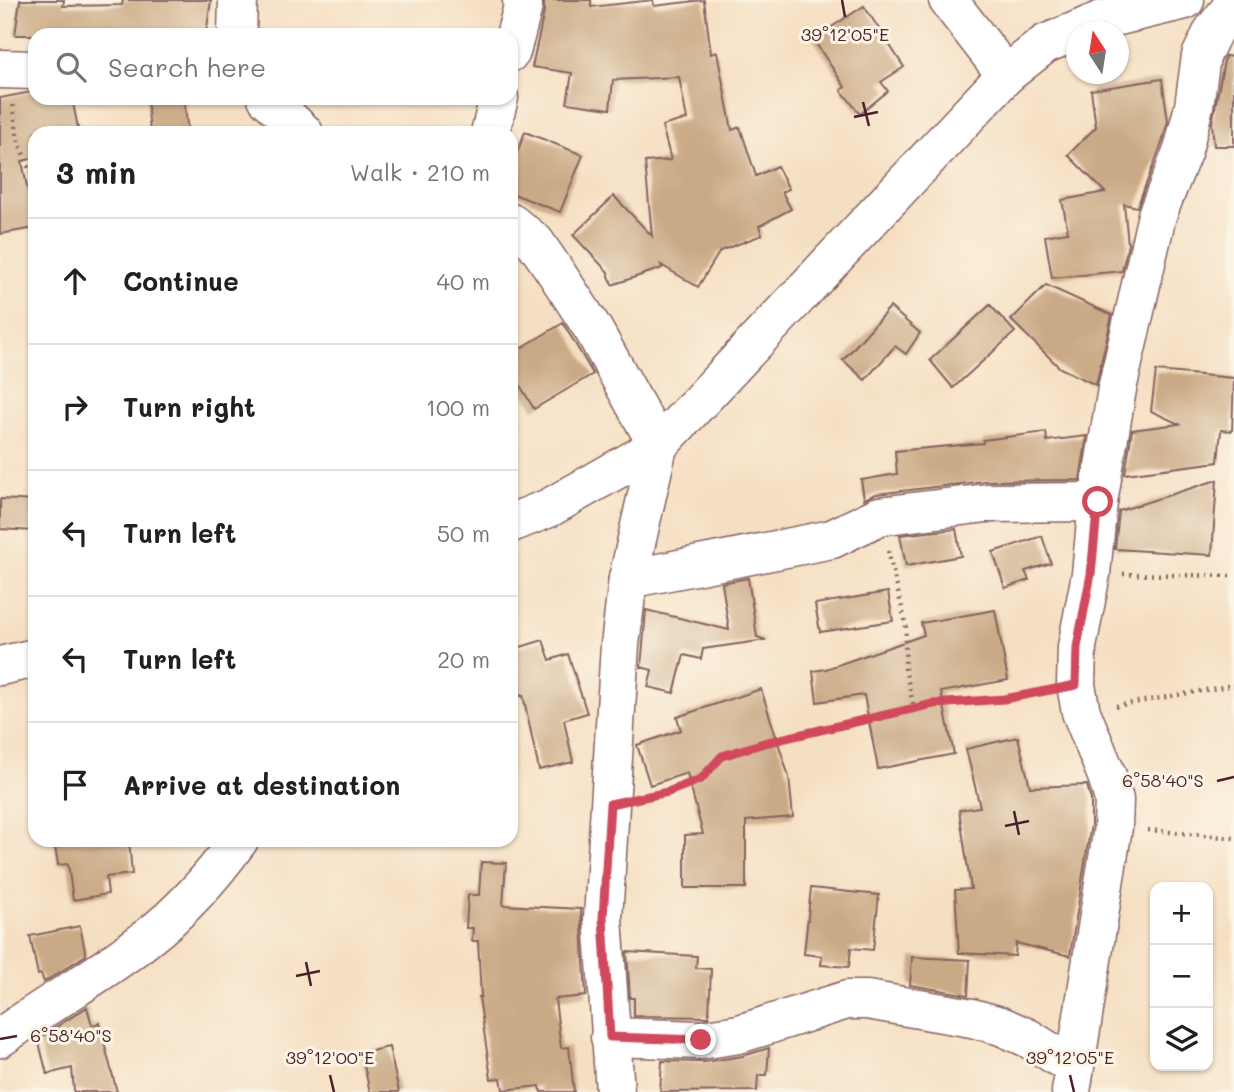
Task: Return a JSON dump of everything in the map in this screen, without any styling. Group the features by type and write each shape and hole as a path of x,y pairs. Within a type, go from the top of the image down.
{"street":[{"path":"237,28 238,0"},
{"path":"517,28 522,0"},
{"path":"948,0 1006,75"},
{"path":"518,520 550,508 658,446 1006,75 1045,44 1102,20 1185,0"},
{"path":"1073,1079 1113,827 1114,800 1079,698 1077,647 1091,574 1098,502 1117,389 1157,215 1183,150 1194,106 1201,56 1213,32 1234,4"},
{"path":"274,105 297,126"},
{"path":"492,126 497,105"},
{"path":"518,229 535,242 593,329 658,446 628,579 620,645 603,918 615,1092"},
{"path":"628,579 832,539 879,516 987,503 1098,502"},
{"path":"0,666 28,660"},
{"path":"0,1038 147,938 192,897 233,847"},
{"path":"610,1037 701,1040 739,1034 847,999 867,1000 972,1018 1001,1026 1028,1038 1073,1079"}],"path":[{"path":"14,69 18,140 28,166"},
{"path":"879,516 906,624 905,668 914,708"},
{"path":"1091,574 1234,576"},
{"path":"610,804 668,792 701,779 722,756 764,743 933,704 1079,698 1234,685"},
{"path":"1113,827 1234,838"}],"building":[{"path":"20,0 64,0 63,6 122,5 123,0 211,0 207,28 28,28 28,35 15,35"},
{"path":"544,0 591,0 591,7 653,0 654,6 704,0 711,54 717,52 732,130 740,127 756,176 777,166 789,189 782,192 791,209 759,226 762,235 720,251 698,287 661,265 662,268 612,285 608,272 573,235 614,196 652,236 645,162 671,160 662,126 687,119 679,77 613,80 610,109 567,103 572,73 532,67 544,12"},
{"path":"864,6 904,67 881,82 888,91 860,114 841,90 845,87 813,39"},
{"path":"1225,56 1234,57 1234,146 1214,146 1212,123"},
{"path":"1162,79 1168,121 1137,207 1124,204 1128,244 1122,271 1052,278 1045,236 1068,232 1062,200 1105,192 1068,155 1096,127 1091,90"},
{"path":"28,93 28,105 73,105 78,126 28,126 28,160 22,161 28,192 28,229 0,234 0,98"},
{"path":"148,105 185,105 187,126 149,126"},
{"path":"525,132 583,155 560,212 518,196 518,150"},
{"path":"1046,285 1112,315 1096,385 1060,368 1011,320"},
{"path":"990,305 1015,332 953,388 930,360"},
{"path":"890,307 920,333 906,354 895,346 865,380 843,360"},
{"path":"563,323 593,374 534,409 518,382 518,350"},
{"path":"1156,371 1234,378 1232,431 1221,430 1218,462 1125,474 1132,430 1179,424 1151,411"},
{"path":"1046,432 1047,441 1087,436 1080,480 985,481 876,494 864,499 861,480 897,474 895,451 983,443 983,440"},
{"path":"1217,480 1212,555 1115,549 1119,511"},
{"path":"0,499 28,501 28,531 0,529"},
{"path":"956,529 961,556 906,566 900,535"},
{"path":"1042,536 1051,563 1025,571 1029,580 1005,588 993,552"},
{"path":"748,578 757,637 766,640 703,649 701,659 684,655 674,693 648,687 652,670 641,667 646,610 729,630 722,583"},
{"path":"888,592 893,621 820,632 815,604"},
{"path":"995,610 1008,680 941,692 954,754 878,769 864,695 817,702 813,671 826,669 924,635 921,623"},
{"path":"543,640 550,660 568,654 587,713 564,720 573,762 539,770 523,695 521,696 518,687 518,648"},
{"path":"761,689 789,777 793,817 746,821 746,888 685,888 685,835 703,834 687,773 650,785 637,745 681,730 677,717"},
{"path":"1018,737 1030,787 1087,785 1091,800 1091,825 1070,956 1016,943 1015,956 959,953 955,890 971,889 959,810 980,807 966,749"},
{"path":"55,847 130,847 132,874 106,877 108,894 73,900 68,864 58,865"},
{"path":"481,862 506,863 503,905 581,909 586,996 555,999 561,1048 569,1047 574,1092 541,1092 540,1086 503,1090 501,1078 491,1079 479,997 478,941 472,941 473,928 466,928 468,895 479,895"},
{"path":"811,888 879,895 873,950 851,948 849,967 821,965 822,956 804,954"},
{"path":"80,926 86,955 44,982 41,974 38,975 30,936"},
{"path":"627,952 697,956 696,968 711,969 709,1017 634,1016"},
{"path":"912,957 970,960 968,995 910,985"},
{"path":"87,1007 92,1025 99,1023 117,1092 74,1092 72,1068 47,1074 38,1039"},
{"path":"389,1047 399,1092 370,1092 361,1053"},
{"path":"769,1048 767,1075 758,1075 757,1091 660,1092 662,1061 704,1062 743,1056"}],"route":[{"path":"701,1040 610,1037 603,918 610,804 668,792 701,779 722,756 764,743 933,704 1004,699 1076,685 1077,647 1091,574 1098,502"}]}
